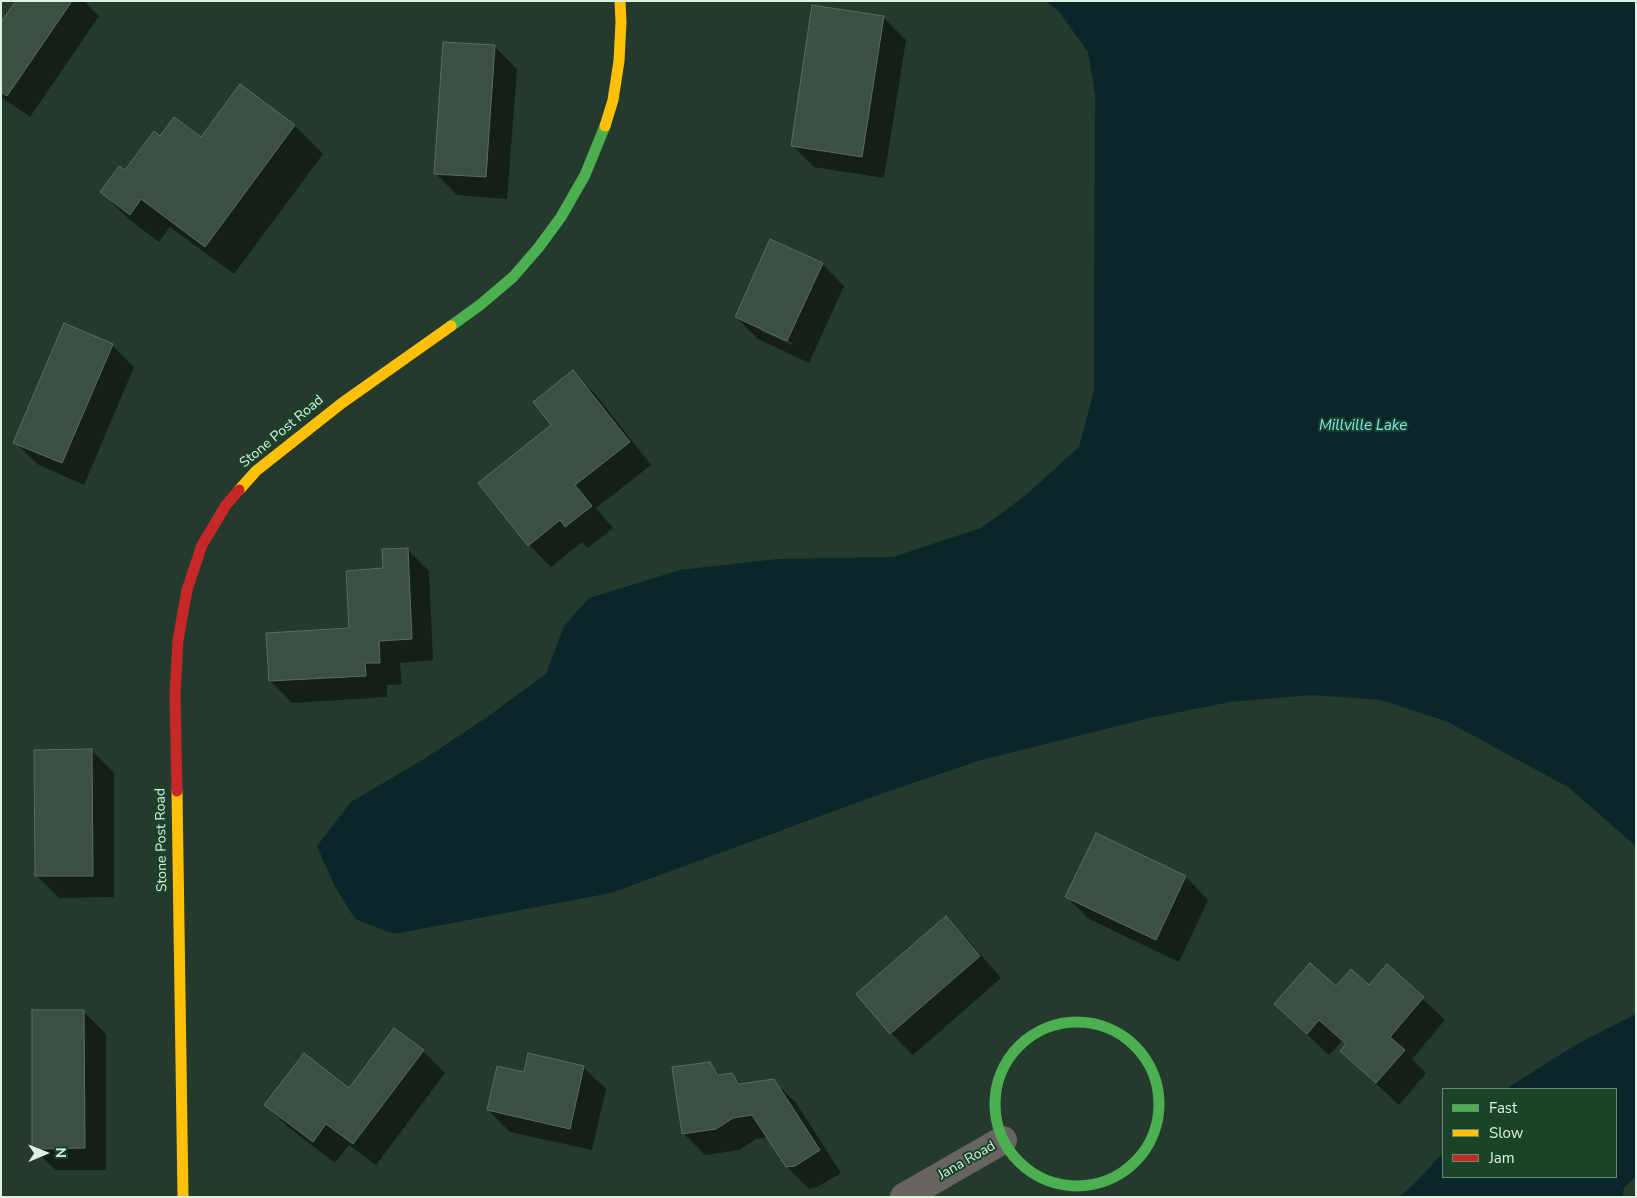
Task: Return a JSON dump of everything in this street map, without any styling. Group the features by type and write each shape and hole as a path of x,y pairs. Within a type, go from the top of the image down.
{"street":[{"name":"Stone Post Road","path":"182,1197 175,695 180,632 187,590 202,545 226,505 256,471 342,403 480,305 513,276 539,247 561,217 585,175 601,138 613,100 619,61 620,1"},
{"name":"Jana Road","path":"1073,1021 1100,1024 1124,1036 1143,1055 1156,1079 1159,1106 1154,1133 1140,1156 1120,1174 1094,1185 1068,1186 1042,1178 1019,1163 1003,1140 995,1115 996,1088 1006,1062 1023,1041 1046,1027 1073,1021"},
{"name":"Jana Road","path":"904,1197 1003,1140"}],"water":[{"name":"Millville Lake","path":"1045,1 1636,1 1636,846 1568,787 1448,722 1381,700 1311,695 1230,702 1150,718 981,760 875,796 611,893 394,934 355,919 334,885 317,846 351,802 424,759 487,717 546,674 564,626 589,598 680,570 777,559 893,557 981,528 1026,495 1079,447 1094,390 1095,94 1088,52 1058,10"},
{"path":"1636,1014 1636,1176 1624,1188 1622,1197 1399,1197 1442,1154 1442,1178 1617,1178 1617,1088 1508,1088 1577,1044"}],"building":[{"path":"16,1 72,1 7,96 1,92 1,22"},
{"path":"812,5 884,16 862,157 791,146"},
{"path":"443,42 495,45 486,177 434,174"},
{"path":"240,84 295,125 205,247 141,199 130,215 100,192 119,166 125,170 154,131 160,136 174,117 201,137"},
{"path":"770,239 823,263 787,341 735,317"},
{"path":"64,323 113,344 62,463 13,443"},
{"path":"573,370 630,442 575,485 592,506 565,527 560,520 528,546 478,483 551,425 533,402"},
{"path":"408,548 412,639 379,641 380,663 365,663 366,676 269,681 266,633 349,628 346,571 383,568 382,549"},
{"path":"92,749 93,876 35,876 34,750"},
{"path":"1096,833 1186,876 1156,940 1065,897"},
{"path":"946,916 980,956 890,1034 856,994"},
{"path":"1310,963 1336,986 1351,969 1369,985 1387,964 1424,997 1390,1037 1405,1050 1376,1083 1340,1051 1346,1044 1319,1020 1307,1034 1274,1004"},
{"path":"32,1010 84,1010 85,1148 32,1149"},
{"path":"394,1028 424,1050 353,1144 326,1124 313,1142 264,1105 304,1053 349,1088"},
{"path":"528,1053 584,1066 570,1129 487,1110 497,1066 524,1072"},
{"path":"710,1062 718,1075 732,1073 739,1084 774,1079 820,1150 795,1166 786,1167 752,1115 733,1118 716,1129 682,1134 672,1067"}],"traffic: fast":[{"path":"451,326 480,305 513,277 539,247 561,217 585,175 605,126"},
{"path":"1077,1022 1108,1028 1135,1046 1153,1073 1159,1104 1153,1135 1135,1162 1108,1180 1077,1186 1046,1180 1019,1162 1001,1135 995,1104 1001,1073 1019,1046 1046,1028 1077,1022"}],"traffic: slow":[{"path":"605,126 613,100 619,61 620,1"},
{"path":"239,490 256,471 342,403 451,326"},
{"path":"177,791 183,1197"}],"traffic: jam":[{"path":"177,791 175,695 178,640 187,590 202,545 226,505 239,490"}]}
